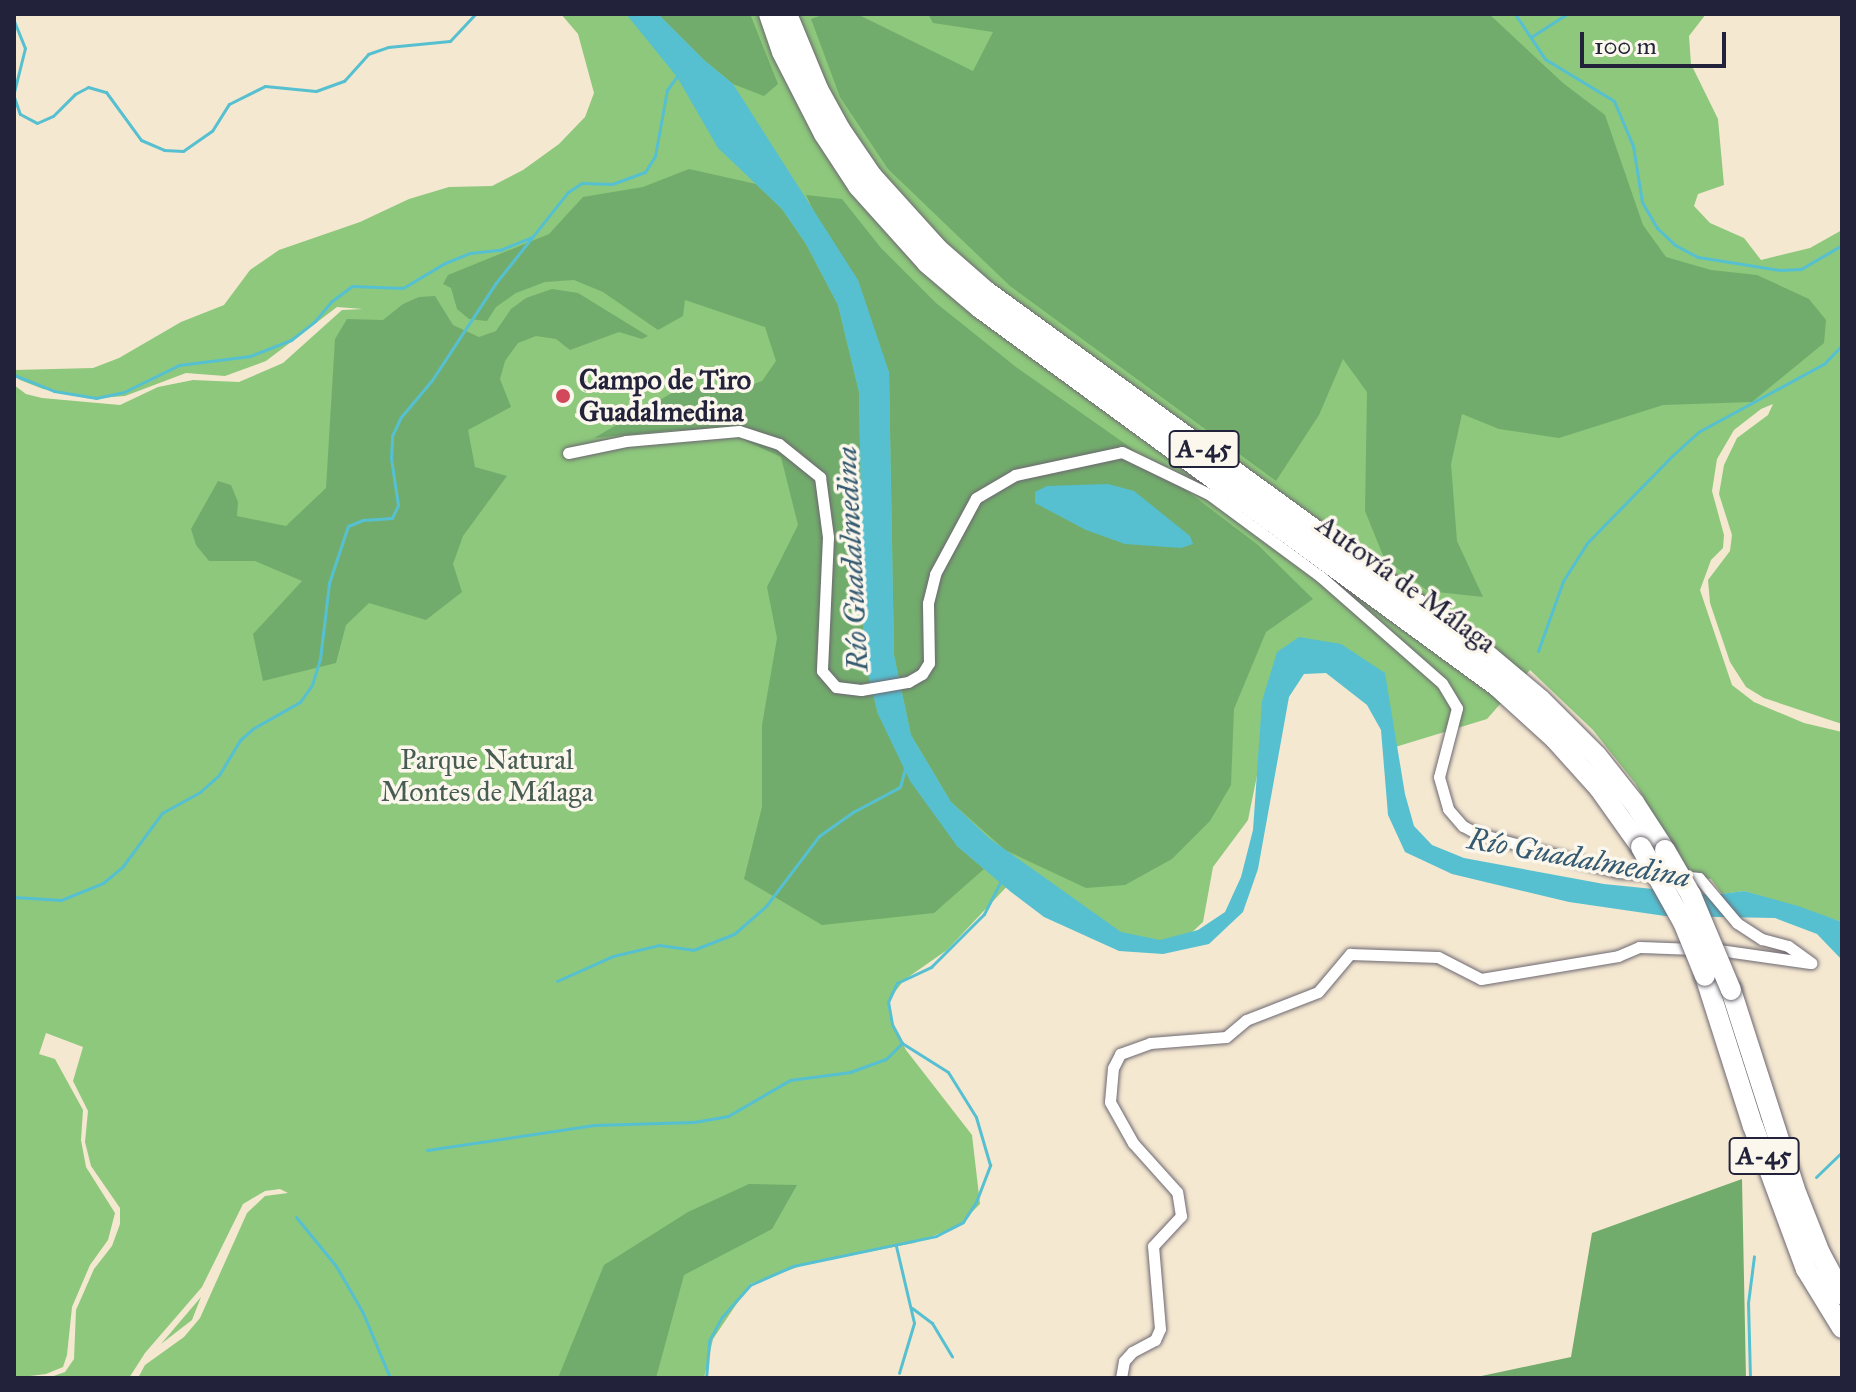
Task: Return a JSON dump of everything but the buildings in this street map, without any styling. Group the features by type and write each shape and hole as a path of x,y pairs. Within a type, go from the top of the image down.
{"highway":[{"name":"Autovía de Málaga","path":"769,14 802,95 833,147 858,186 927,263 992,317 1498,687 1555,739 1599,788 1641,847 1683,922 1705,976 1753,1126 1806,1269 1842,1328"},
{"name":"Autovía de Málaga","path":"787,14 818,89 840,129 872,176 938,249 998,300 1496,662 1541,700 1597,756 1635,804 1691,895 1731,990 1797,1195 1820,1253 1842,1294"}],"street":[{"path":"568,453 626,441 739,431 779,444 790,452 820,477 828,537 822,671 836,687 861,690 908,682 922,674 929,663 928,603 935,574 976,498 1015,475 1122,452 1209,494 1320,576 1442,683 1457,708 1439,777 1448,809 1463,826 1476,833 1618,872 1699,878 1717,895 1737,923 1762,939 1788,946 1811,963 1727,949 1639,947 1618,956 1481,979 1438,957 1350,954 1318,992 1246,1020 1226,1037 1150,1043 1120,1054 1113,1068 1110,1102 1133,1143 1177,1192 1181,1216 1153,1246 1160,1329 1155,1340 1132,1352 1124,1361 1121,1378"}],"green space":[{"name":"Parque Natural Montes de Málaga","path":"561,14 1706,14 1689,36 1691,64 1718,119 1724,185 1698,194 1694,206 1710,223 1744,238 1761,260 1810,248 1842,230 1842,724 1764,698 1746,687 1730,662 1710,603 1708,580 1730,551 1732,535 1719,494 1724,465 1737,438 1768,415 1773,404 1761,409 1734,430 1717,459 1712,491 1724,535 1723,548 1711,560 1700,590 1732,685 1754,702 1804,723 1842,732 1842,922 1744,891 1722,894 1711,879 1688,875 1635,783 1593,730 1530,670 1487,719 1392,748 1343,660 1292,675 1266,731 1248,820 1213,867 1203,922 1178,945 1147,942 1077,921 1013,880 947,950 904,980 888,1001 892,1023 906,1050 972,1135 980,1204 957,1227 914,1243 806,1264 750,1284 713,1339 704,1378 138,1378 145,1365 184,1337 200,1318 247,1213 265,1196 288,1193 280,1189 265,1191 243,1204 202,1287 145,1353 129,1378 48,1378 65,1372 74,1359 76,1310 94,1269 112,1246 120,1224 120,1208 91,1166 85,1142 88,1111 73,1081 83,1047 46,1033 39,1054 55,1059 83,1110 81,1140 86,1167 115,1213 108,1240 90,1265 72,1307 63,1367 46,1374 14,1378 14,385 26,394 42,398 120,405 158,387 193,380 239,382 283,363 342,310 363,309 337,307 266,361 225,376 186,373 125,396 100,398 43,389 20,380 14,376 14,370 93,368 119,358 181,322 224,305 250,270 279,250 360,222 409,199 449,187 492,186 523,170 559,144 585,117 594,93 578,34"},
{"path":"658,14 750,14 778,84 764,96 733,84"},
{"path":"825,14 857,14 973,71 993,32 933,23 928,14 1489,14 1563,83 1605,115 1643,225 1666,257 1711,270 1757,275 1809,299 1826,320 1824,343 1752,402 1663,405 1559,438 1499,429 1462,414 1451,464 1457,541 1483,597 1428,591 1384,558 1365,511 1367,392 1343,359 1319,415 1276,481 1010,286 888,169 840,97 811,19"},
{"path":"689,169 756,184 782,209 806,244 838,305 859,392 864,658 878,714 957,846 984,869 934,913 822,925 744,879 762,807 762,725 777,638 767,587 798,525 781,457 727,432 675,430 594,438 684,386 734,391 762,381 776,361 765,327 685,300 683,316 658,330 603,292 574,280 545,282 516,293 496,307 487,321 469,319 457,309 451,288 443,284 448,275 549,234 583,197 643,187"},
{"path":"806,195 842,199 881,248 936,303 1016,367 1124,443 1258,545 1313,599 1266,632 1234,709 1231,785 1210,821 1172,859 1125,885 1086,888 1005,850 951,802 911,735 894,655 889,372"},
{"path":"552,289 578,293 648,336 642,339 619,332 570,350 556,339 536,336 518,343 505,361 500,379 511,407 468,430 475,467 507,476 463,536 453,564 462,592 426,620 369,603 346,625 336,663 263,681 253,634 302,581 255,561 209,561 196,545 191,529 218,481 231,485 238,502 237,516 286,526 326,488 335,339 347,319 383,320 403,304 419,297 435,296 453,325 479,337 496,331 511,309 526,298"},
{"path":"1742,1179 1746,1378 1472,1378 1571,1357 1592,1233"},
{"path":"749,1184 797,1185 772,1229 684,1275 656,1378 558,1378 604,1265 688,1212"},
{"path":"201,1297 192,1320 161,1344"}],"water":[{"path":"626,14 658,14 733,84 858,280 889,372 894,655 911,735 951,802 989,838 1121,932 1160,940 1198,930 1225,912 1241,877 1253,830 1262,701 1277,652 1299,637 1341,644 1385,673 1405,794 1414,826 1432,845 1464,858 1604,884 1712,895 1744,891 1798,906 1842,922 1842,960 1817,934 1775,918 1665,916 1569,902 1452,874 1405,852 1388,815 1381,730 1367,705 1326,673 1304,674 1289,697 1258,869 1243,912 1209,944 1163,954 1119,951 1044,917 1011,892 957,846 910,781 878,714 864,658 859,392 838,305 806,244 782,209 718,148 677,77"},
{"path":"1108,484 1134,491 1190,536 1193,544 1181,548 1125,544 1086,530 1035,503 1035,492 1047,486"}],"waterway":[{"path":"14,97 20,114 37,123 53,116 75,94 88,87 106,92 141,140 164,150 183,151 212,131 229,104 265,86 316,91 344,81 368,54 388,47 450,41 475,14"},
{"path":"1515,14 1545,59 1614,101 1633,146 1642,202 1657,228 1675,245 1698,257 1780,270 1801,269 1842,245"},
{"path":"1531,37 1567,14"},
{"path":"14,21 25,48 14,92"},
{"path":"14,897 61,900 103,883 123,866 162,813 200,792 219,775 240,740 254,728 300,702 312,685 320,659 329,583 348,526 363,520 392,518 398,505 391,458 392,436 401,417 432,380 495,284 568,192 582,183 612,184 645,172 655,156 667,90 678,75"},
{"path":"14,375 54,391 96,398 124,392 179,365 250,356 291,340 352,286 403,288 445,263 470,253 500,250 532,237"},
{"path":"1538,651 1563,581 1587,543 1673,455 1700,431 1825,363 1842,345"},
{"path":"557,981 613,956 659,945 693,950 734,934 766,906 819,836 853,812 900,787 905,768"},
{"path":"706,1378 709,1341 722,1317 750,1285 793,1266 936,1236 963,1222 976,1202 990,1165 976,1117 948,1072 902,1043 892,1024 888,1002 897,983 931,967 984,914 1001,880"},
{"path":"427,1150 594,1125 694,1122 728,1116 790,1080 850,1072 886,1059 902,1043"},
{"path":"1816,1177 1842,1152"},
{"path":"296,1217 336,1266 363,1313 390,1378"},
{"path":"896,1246 914,1323 899,1373"},
{"path":"1750,1378 1748,1303 1754,1256"},
{"path":"912,1308 932,1323 952,1356"}],"place":[{"name":"Campo de Tiro Guadalmedina","path":"563,396"}],"water label":[{"name":"Río Guadalmedina","path":"852,559"},
{"name":"Río Guadalmedina","path":"1579,858"}]}
